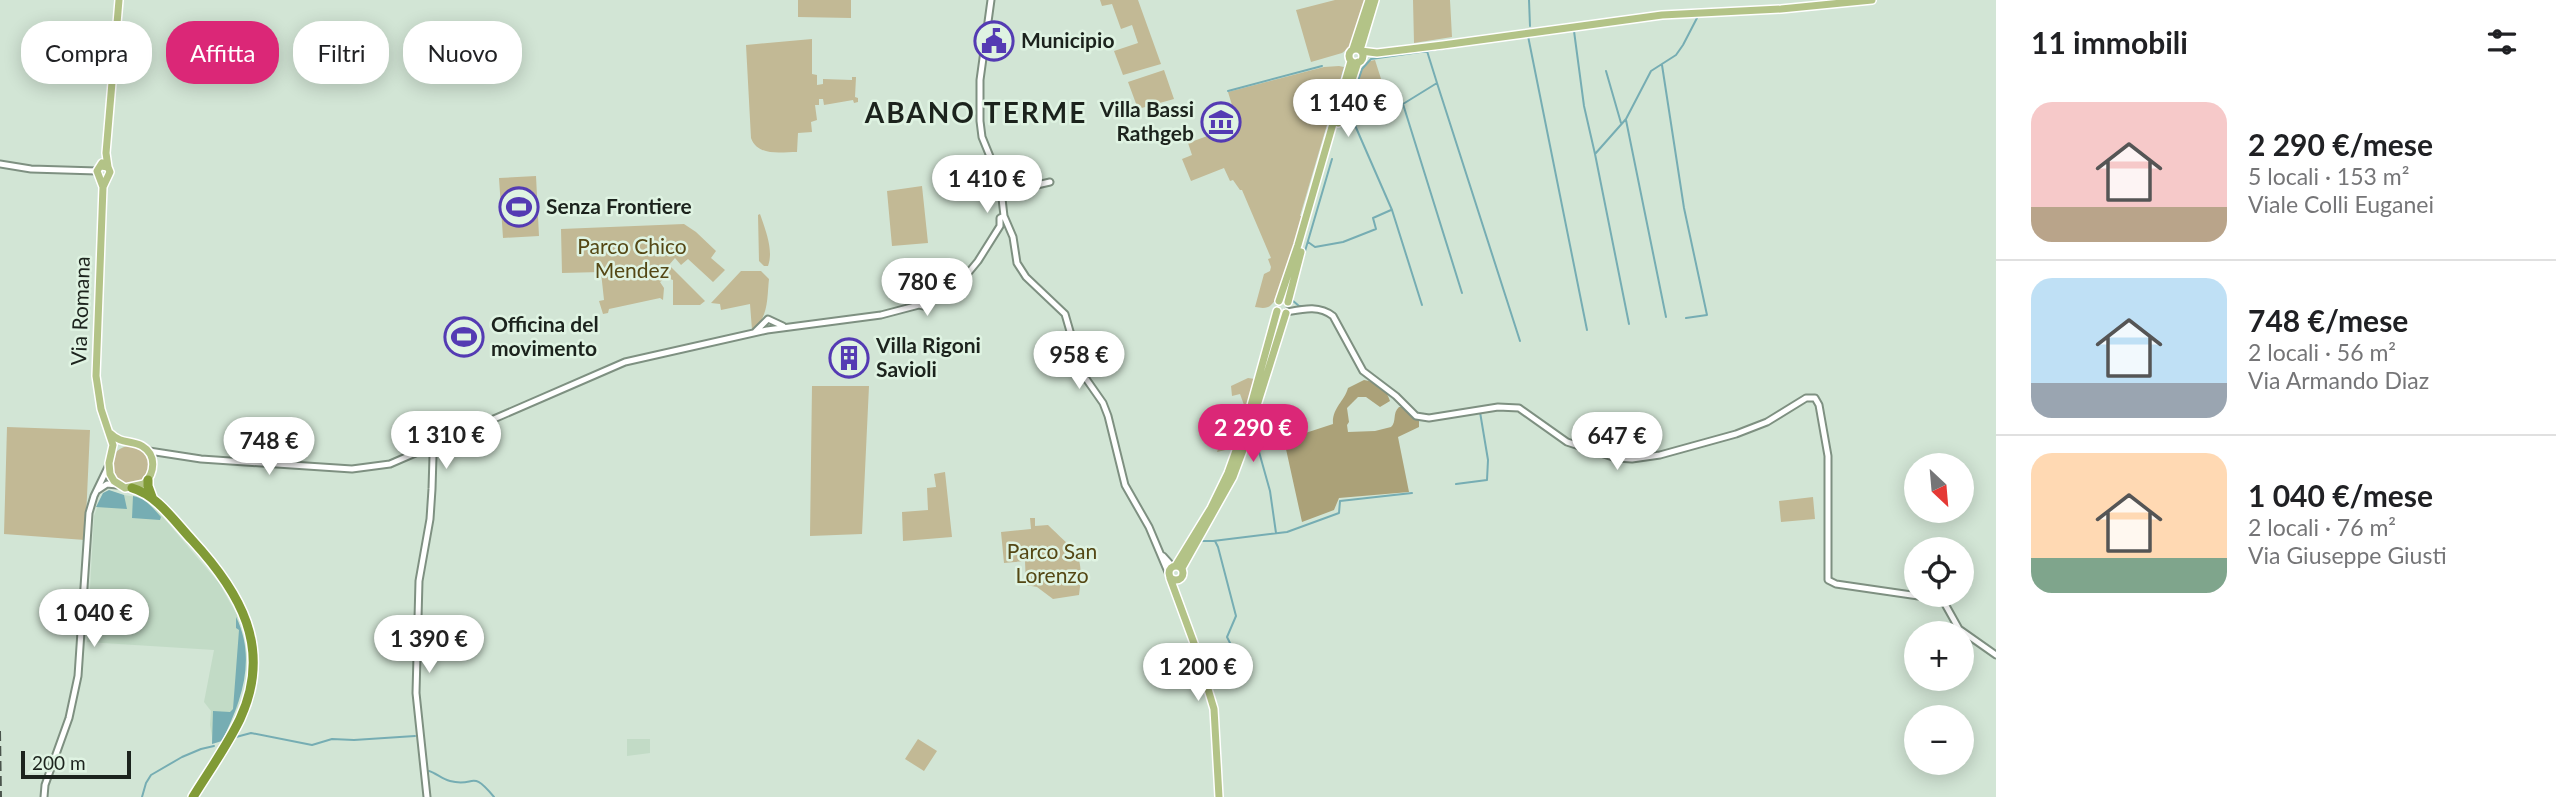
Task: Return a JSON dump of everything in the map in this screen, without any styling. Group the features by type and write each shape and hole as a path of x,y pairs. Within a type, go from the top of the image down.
{"highway":[{"path":"148,480 152,497 224,577 241,607 251,638 252,676 245,706 222,751 193,797"},
{"path":"132,488 152,497"}],"main road":[{"name":"Via Romana","path":"111,456 113,445 101,408 96,376 103,171 118,0"},
{"path":"1174,571 1233,477 1243,450 1287,313 1357,55 1369,0"},
{"path":"1219,797 1214,709 1182,608 1174,571 1228,473 1247,420 1277,311 1276,306 1298,245 1374,0"},
{"path":"1357,55 1649,16 1781,9 1872,0"},
{"path":"1279,301 1288,303"},
{"path":"1277,311 1287,313"},
{"path":"111,435 118,441 136,444 147,450 153,465 148,480 132,488 120,485 110,474 108,467 116,450 129,443"}],"street":[{"path":"991,0 980,80 980,121 982,138 1002,193 1004,216 1000,218 1003,226 1011,232 1021,271 1065,314 1082,373 1103,403 1108,416 1125,485 1149,527 1159,551 1174,571"},
{"path":"0,163 31,169 103,171"},
{"path":"1002,193 1050,182"},
{"path":"147,450 163,454 363,469 390,464 625,362 769,327 881,315 921,303 964,278 1003,226"},
{"path":"1288,303 1301,309"},
{"path":"1287,313 1301,309 1327,312 1332,316 1363,371 1390,391 1416,416 1429,418 1498,407 1519,408 1558,437 1585,450 1616,458 1660,456 1736,434 1767,422 1806,398 1815,398 1819,405 1828,456 1828,580 1836,584 1939,599 1959,629 1996,655"},
{"path":"427,797 416,693 419,581 430,519 432,489 433,456 430,448"},
{"path":"153,465 163,454"},
{"path":"44,797 45,785 69,718 78,676 89,513 108,467"},
{"path":"98,490 107,484 120,485"}],"shaded area":[{"path":"1364,380 1381,386 1390,401 1380,407 1366,397 1358,397 1347,408 1348,432 1375,431 1391,427 1399,407 1405,407 1419,419 1419,427 1398,437 1409,492 1339,498 1334,510 1302,522 1284,440 1333,424 1334,414 1348,388"},
{"path":"117,494 150,502 219,583 237,615 244,643 238,707 213,743 211,711 204,702 214,650 87,642 94,516 99,503"},
{"path":"627,739 650,739 650,753 627,756"}],"green space":[{"path":"798,0 851,0 851,18 798,17"},
{"path":"1100,0 1138,0 1161,64 1123,75 1114,51 1138,43 1132,25 1121,29 1112,4 1102,6"},
{"path":"1335,0 1365,0 1350,47 1342,53 1311,62 1296,10"},
{"path":"1413,0 1450,0 1452,37 1414,43"},
{"path":"812,39 812,74 817,75 817,85 823,84 823,79 852,80 852,77 856,77 855,97 858,102 854,103 853,100 824,105 823,99 819,99 819,105 815,105 817,120 811,122 812,132 798,133 797,152 764,151 754,144 751,138 746,45"},
{"path":"1375,60 1390,107 1354,122 1345,115 1357,76 1366,62"},
{"path":"1324,67 1344,67 1300,216 1286,277 1271,305 1266,308 1255,307 1264,274 1270,271 1268,259 1271,258 1242,190 1233,180 1230,181 1224,168 1191,181 1182,159 1192,155 1188,143 1238,125 1228,92"},
{"path":"1164,70 1174,99 1138,109 1128,82"},
{"name":"Senza Frontiere","path":"536,176 539,236 503,238 499,178"},
{"path":"922,186 928,243 892,246 887,191"},
{"path":"760,214 769,246 768,266 759,261"},
{"name":"Parco Chico Mendez","path":"684,224 716,251 711,258 725,270 713,282 688,259 681,265 675,258 669,265 705,301 700,305 673,305 673,280 670,279 669,272 663,273 664,279 660,282 664,288 663,300 660,298 609,309 608,313 603,314 599,301 604,300 601,272 562,273 561,229"},
{"path":"741,271 761,271 769,279 762,320 752,330 750,304 721,310 720,304 711,303"},
{"path":"1248,378 1255,379 1234,448 1217,452 1231,410 1244,405 1240,394 1232,396 1231,386"},
{"path":"812,386 869,386 862,534 810,536"},
{"path":"7,427 90,430 85,540 4,534"},
{"path":"130,446 143,452 149,465 143,478 130,484 117,478 111,465 117,452"},
{"path":"945,472 952,537 903,541 902,512 928,510 927,488 936,487 934,474"},
{"path":"1813,497 1815,519 1781,522 1779,501"},
{"name":"Parco San Lorenzo","path":"1030,518 1035,518 1035,526 1048,525 1076,554 1081,569 1079,595 1053,599 1037,587 1026,585 1025,561 1004,563 1001,532 1031,529"},
{"path":"918,739 937,751 924,771 905,759"}],"water":[{"path":"109,490 124,495 127,509 96,507 103,493"},
{"path":"133,496 148,504 161,517 160,520 132,518"},
{"path":"236,617 245,649 244,680 222,741 212,744 213,711 230,712 233,709 239,630 236,628"}],"waterway":[{"path":"1529,0 1530,26"},
{"path":"1574,31 1584,106 1595,154 1626,119 1651,71 1676,55 1697,18"},
{"path":"1528,36 1587,330"},
{"path":"1427,51 1437,83 1403,104 1354,123 1346,117 1362,69 1371,59 1448,48"},
{"path":"1662,65 1684,208 1707,315 1686,318"},
{"path":"1228,91 1322,66"},
{"path":"1300,227 1345,67"},
{"path":"1606,71 1621,123"},
{"path":"1437,83 1520,341"},
{"path":"1403,104 1462,293"},
{"path":"1626,120 1666,317"},
{"path":"1354,123 1392,210 1422,305"},
{"path":"1595,154 1629,324"},
{"path":"1303,258 1332,159"},
{"path":"1308,242 1315,247 1343,242 1376,229 1373,218 1391,210"},
{"path":"1292,300 1299,306 1307,306"},
{"path":"1456,484 1487,480 1488,460 1480,412"},
{"path":"1254,434 1270,491 1276,533"},
{"path":"1213,541 1287,532 1339,513 1340,501 1412,493"},
{"path":"1202,541 1215,541 1218,547 1236,616 1227,637 1233,649"},
{"path":"236,737 251,733 312,745 332,739 415,736"},
{"path":"142,797 151,775 182,757 214,746"},
{"path":"429,771 458,783 476,781 494,797"}],"railway":[{"path":"0,731 1,797"}],"place":[{"name":"Municipio","path":"994,41"},
{"name":"Villa Bassi Rathgeb","path":"1221,122"},
{"name":"Senza Frontiere","path":"519,207"},
{"name":"Officina del movimento","path":"464,337"},
{"name":"Villa Rigoni Savioli","path":"849,358"}],"district":[{"name":"ABANO TERME","path":"976,113"}]}
